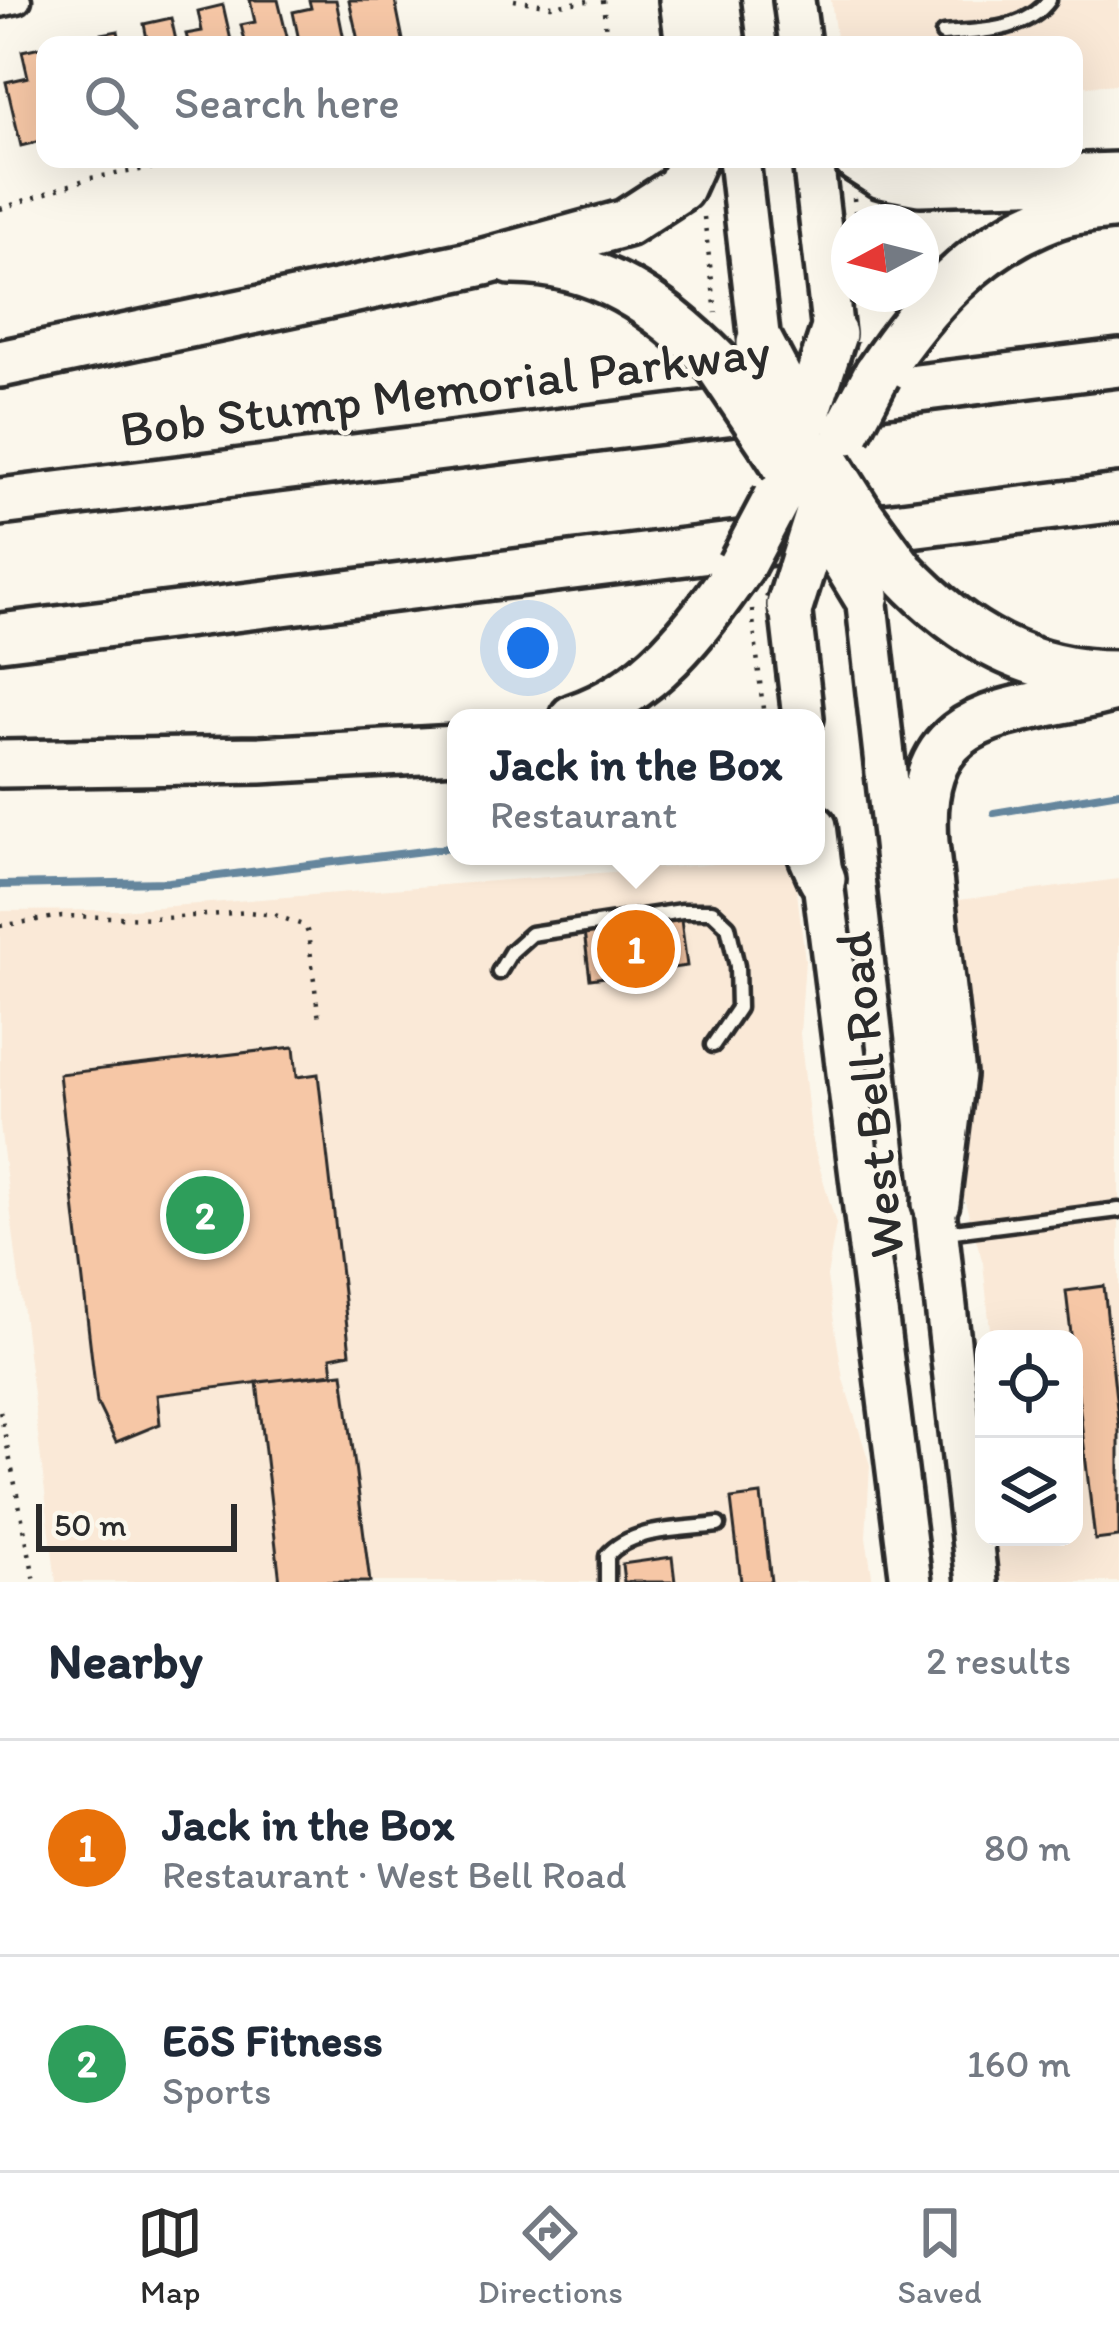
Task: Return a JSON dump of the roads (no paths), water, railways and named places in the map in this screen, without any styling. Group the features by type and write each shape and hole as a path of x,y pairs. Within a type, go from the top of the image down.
{"highway":[{"path":"683,0 687,36"},
{"path":"0,364 484,262 626,223 680,188 689,168"},
{"path":"855,177 882,175 920,182 1119,176"},
{"path":"593,709 653,674 706,616 936,294 1012,237 1057,215 1119,205"},
{"path":"484,262 557,264 601,277 727,341 812,471 917,589 959,626 997,649 1066,671 1119,674"},
{"path":"771,608 812,471 833,334"},
{"name":"Bob Stump Memorial Parkway","path":"0,502 1119,363"},
{"path":"812,471 866,595"},
{"path":"0,637 1119,498"},
{"path":"937,1218 952,1076 925,843 922,805 928,775 939,752 955,736 988,717 1119,687"},
{"path":"0,764 260,760 447,750"}],"main road":[{"path":"719,0 724,36"},
{"path":"794,0 799,36"},
{"path":"727,341 738,168"},
{"path":"814,168 833,334"},
{"name":"West Bell Road","path":"866,595 976,1582"},
{"path":"771,608 800,709"},
{"name":"West Bell Road","path":"817,868 911,1582"},
{"path":"876,1310 915,1392 938,1582"}],"street":[{"path":"0,4 17,0"}],"lane":[{"path":"943,34 1008,26 1042,10 1049,0"},
{"path":"499,971 531,934 682,911 712,911 728,926 737,966 738,1008 713,1045"},
{"path":"937,1218 1119,1210"},
{"path":"607,1582 607,1556 618,1543 718,1525"}],"waterway":[{"path":"994,813 1119,792"},
{"path":"0,885 169,882 447,848"}],"place":[{"name":"Jack in the Box","path":"636,949"},
{"name":"EōS Fitness","path":"205,1215"}]}
